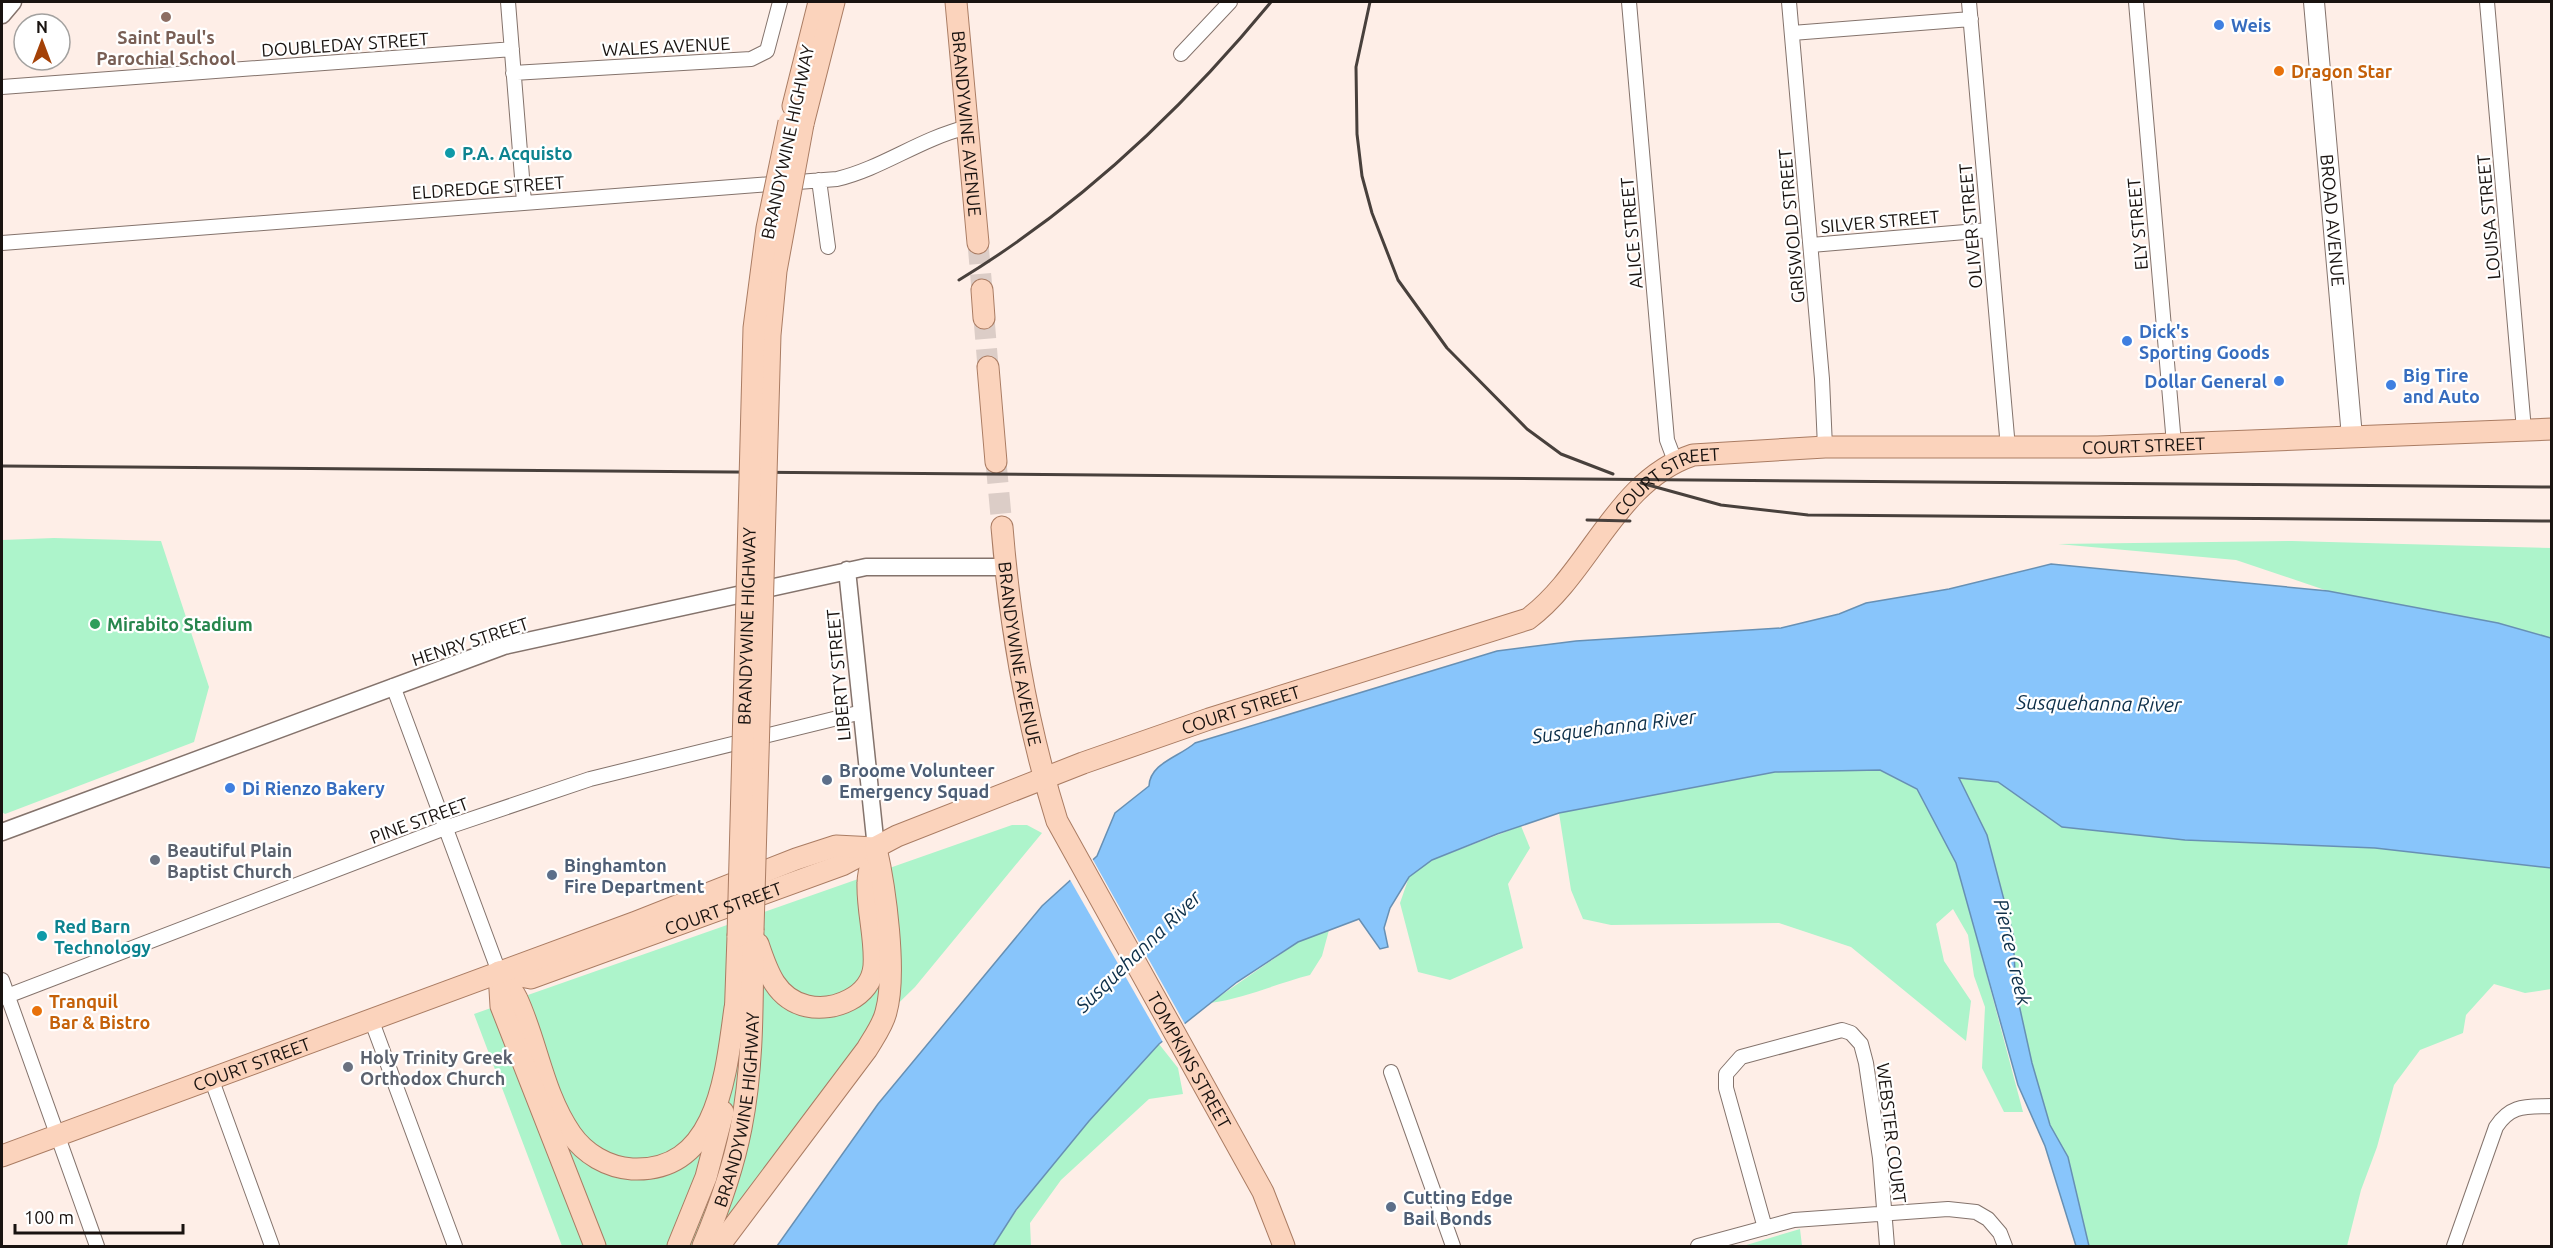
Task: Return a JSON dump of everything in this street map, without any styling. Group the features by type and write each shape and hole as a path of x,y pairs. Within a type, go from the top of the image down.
{"main road":[{"name":"BRANDYWINE HIGHWAY","path":"796,123 819,2"},
{"name":"BRANDYWINE HIGHWAY","path":"703,1246 720,1205 742,1125 750,1065 745,933 755,320 767,228 796,123 834,2"},
{"name":"BRANDYWINE AVENUE","path":"956,2 978,243"},
{"name":"BROAD AVENUE","path":"2314,2 2352,437"},
{"path":"982,290 984,318"},
{"path":"988,367 996,462"},
{"name":"COURT STREET","path":"2,1155 499,972 531,978 842,865 897,836 1045,778 1209,719 1528,619 1558,593 1636,491 1657,471 1675,461 1705,453 1825,447 2008,448 2174,444 2552,429"},
{"name":"BRANDYWINE AVENUE","path":"1002,528 1013,634 1045,778"},
{"name":"TOMPKINS STREET","path":"1045,778 1057,821 1067,842 1263,1192 1284,1246"},
{"path":"745,933 768,974 786,997 802,1005 825,1007 835,1006 852,998 868,981 874,966 867,880 876,848"},
{"path":"719,1246 867,1048 886,1014 891,984 890,962 883,878 876,848"},
{"name":"BRANDYWINE HIGHWAY","path":"678,1246 703,1187 720,1129 732,1060 735,1008 745,933"},
{"path":"499,972 517,998 537,1057 570,1132 595,1158 624,1168 650,1168 667,1163 687,1152 702,1136 711,1120 721,1087 735,1008"},
{"path":"499,972 501,1006 595,1246"}],"street":[{"path":"2,15 13,2"},
{"path":"508,2 524,202"},
{"name":"WALES AVENUE","path":"513,73 751,59 766,51 780,2"},
{"path":"1181,54 1230,2"},
{"name":"ALICE STREET","path":"1629,2 1667,440 1675,461"},
{"name":"GRISWOLD STREET","path":"1789,2 1811,246 1825,447"},
{"name":"OLIVER STREET","path":"1969,2 2008,448"},
{"name":"ELY STREET","path":"2136,2 2174,444"},
{"name":"LOUISA STREET","path":"2487,2 2524,430"},
{"path":"1792,33 1971,19"},
{"name":"DOUBLEDAY STREET","path":"2,87 512,49"},
{"name":"ELDREDGE STREET","path":"2,243 819,180 855,175 929,138 968,126"},
{"path":"819,180 828,247"},
{"name":"SILVER STREET","path":"1811,246 1989,230"},
{"name":"HENRY STREET","path":"2,832 504,646 847,570 875,566 1005,567"},
{"name":"LIBERTY STREET","path":"847,570 876,848"},
{"path":"393,686 499,972"},
{"name":"PINE STREET","path":"4,997 445,828 590,779 862,712"},
{"path":"2,980 4,997 97,1246"},
{"path":"371,1019 455,1246"},
{"name":"WEBSTER COURT","path":"1765,1228 1726,1088 1726,1074 1741,1057 1842,1030 1851,1033 1861,1044 1866,1063 1880,1158 1884,1214"},
{"path":"1391,1071 1453,1246"},
{"path":"211,1078 272,1246"},
{"path":"2454,1246 2496,1127 2504,1113 2524,1107 2552,1106"},
{"path":"1698,1246 1765,1228 1823,1217 1948,1209 1976,1212 1988,1219 2000,1233 2005,1246"},
{"path":"1884,1214 1887,1246"}],"green space":[{"name":"Mirabito Stadium","path":"54,538 161,541 209,687 194,742 5,814 2,812 2,540"},
{"path":"2292,541 2551,548 2551,638 2498,623 2328,591 2236,560 2058,544"},
{"path":"1880,770 1917,789 1957,863 2023,1112 2004,1112 1982,1068 1985,1007 1974,976 1968,935 1953,909 1936,924 1944,961 1971,1001 1966,1041 1851,947 1779,923 1611,925 1583,919 1571,890 1559,813 1775,772"},
{"path":"1958,778 1998,782 2063,827 2185,840 2375,848 2551,868 2551,989 2525,993 2494,984 2466,1015 2463,1033 2420,1050 2394,1085 2377,1147 2361,1190 2347,1246 2089,1246 2068,1157 2050,1125 2032,1063 2016,991 2013,934 1987,835"},
{"path":"1012,825 1027,825 1042,833 915,987 863,1038 707,1246 562,1246 474,1014"},
{"path":"1521,826 1530,848 1508,884 1523,948 1450,980 1418,972 1400,903 1409,877 1432,860"},
{"path":"1329,930 1322,956 1310,975 1236,998 1210,1003 1298,942"},
{"path":"1159,1044 1178,1068 1183,1094 1149,1099 1061,1180 1030,1223 1031,1246 993,1246 1050,1166"},
{"path":"1800,1229 1802,1246 1743,1246"}],"water":[{"path":"2051,564 2328,591 2498,623 2551,638 2551,868 2375,848 2185,840 2062,827 1998,782 1959,778 1987,835 2013,934 2016,991 2032,1063 2050,1125 2068,1157 2089,1246 2076,1246 2045,1146 2018,1085 1956,863 1917,789 1880,770 1775,772 1559,813 1497,834 1432,860 1409,877 1390,908 1384,928 1388,947 1380,949 1359,919 1298,942 1237,982 1159,1044 1089,1121 1016,1210 993,1246 777,1246 878,1104 1042,906 1097,856 1115,813 1149,786 1154,772 1160,766 1195,743 1497,651 1576,641 1781,628 1839,614 1866,603 1949,589"}],"pier":[{"path":"1092,858 1186,1026 1164,1044 1069,878"}],"tunnel":[{"path":"978,243 982,290"},
{"path":"984,318 988,367"},
{"path":"996,462 1002,527"}],"railway":[{"path":"959,280 1046,221 1127,154 1202,81 1271,2"},
{"path":"1370,2 1356,67 1357,134 1362,176 1372,213 1398,280 1447,348 1527,429 1561,454 1613,474"},
{"path":"2,466 2552,487"},
{"path":"1641,483 1721,505 1808,515 2552,521"},
{"path":"1587,520 1630,521"}],"place":[{"name":"Saint Paul's Parochial School","path":"166,17"},
{"name":"Weis","path":"2219,25"},
{"name":"Dragon Star","path":"2279,71"},
{"name":"P.A. Acquisto","path":"450,153"},
{"name":"Dick's Sporting Goods","path":"2127,341"},
{"name":"Dollar General","path":"2279,381"},
{"name":"Big Tire and Auto","path":"2391,385"},
{"name":"Mirabito Stadium","path":"95,624"},
{"name":"Broome Volunteer Emergency Squad","path":"827,780"},
{"name":"Di Rienzo Bakery","path":"230,788"},
{"name":"Beautiful Plain Baptist Church","path":"155,860"},
{"name":"Binghamton Fire Department","path":"552,875"},
{"name":"Red Barn Technology","path":"42,936"},
{"name":"Tranquil Bar & Bistro","path":"37,1011"},
{"name":"Holy Trinity Greek Orthodox Church","path":"348,1067"},
{"name":"Cutting Edge Bail Bonds","path":"1391,1207"}],"water label":[{"name":"Susquehanna River","path":"2099,703"},
{"name":"Susquehanna River","path":"1614,726"},
{"name":"Susquehanna River","path":"1138,951"},
{"name":"Pierce Creek","path":"2013,952"}]}
